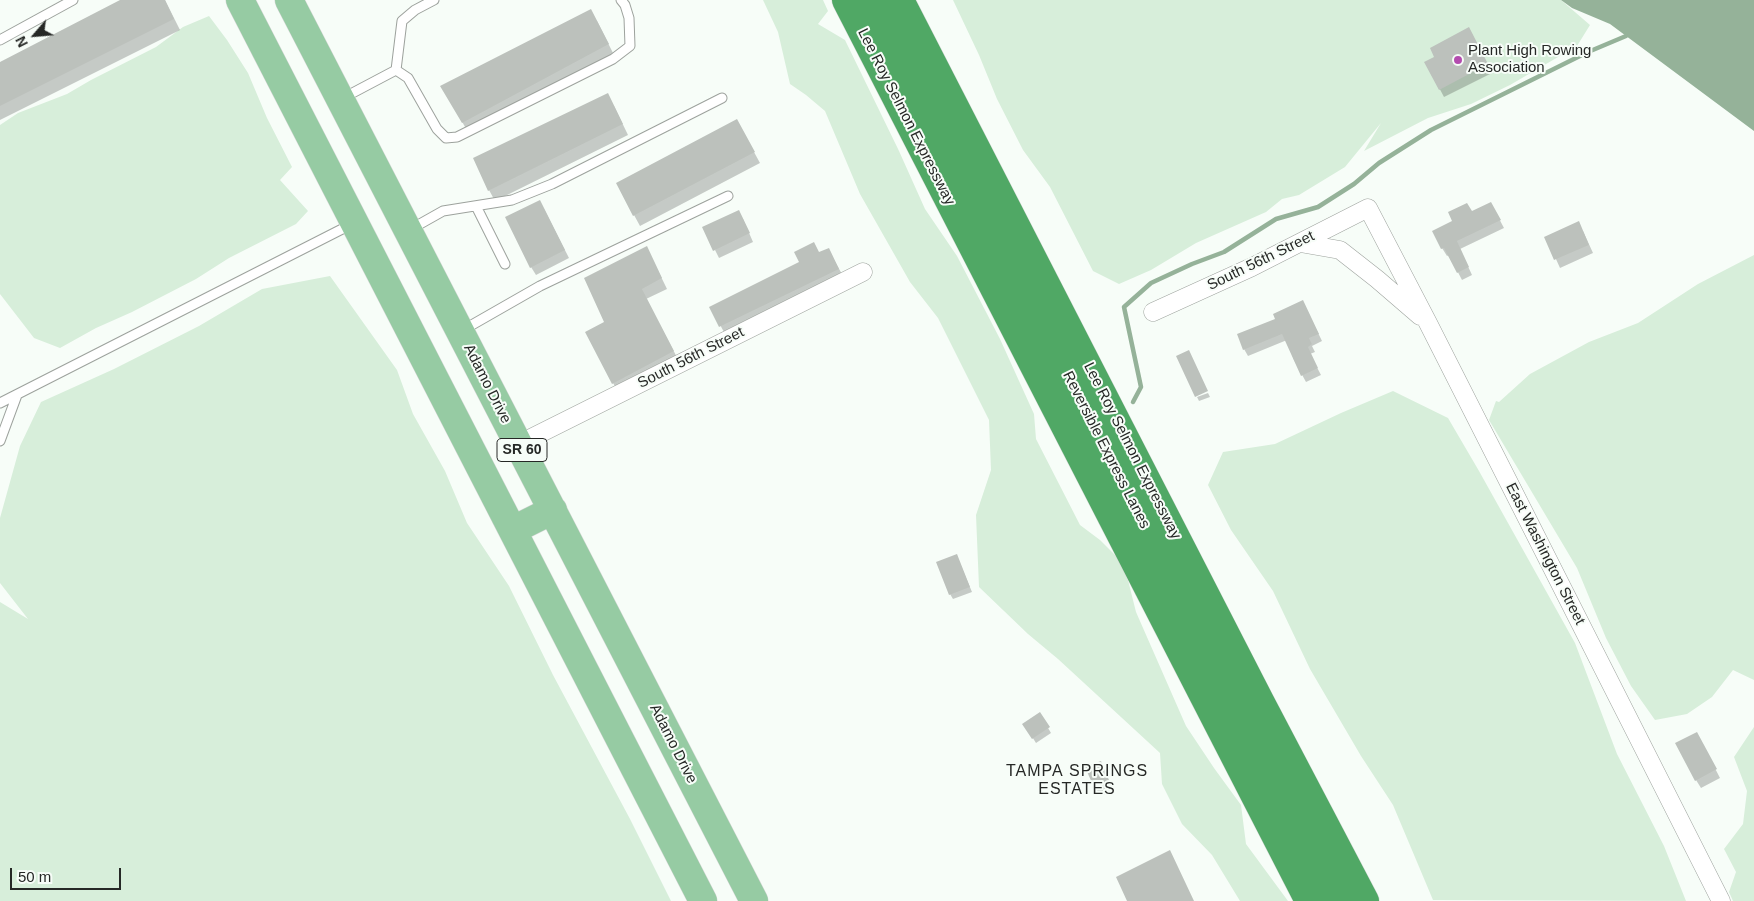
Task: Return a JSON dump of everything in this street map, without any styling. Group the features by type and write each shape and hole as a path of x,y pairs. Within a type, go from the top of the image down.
{"highway":[{"name":"Lee Roy Selmon Expressway","path":"846,0 1309,901"},
{"name":"Reversible Express Lanes","path":"874,0 1337,901"},
{"name":"Lee Roy Selmon Expressway","path":"900,0 1260,701 1365,901"}],"main road":[{"name":"SR 60","path":"240,0 703,901"},
{"name":"Adamo Drive","path":"290,0 754,901"},
{"path":"355,223 394,203"},
{"path":"513,530 553,510"}],"street":[{"name":"South 56th Street","path":"1153,312 1252,267 1368,208"},
{"name":"East Washington Street","path":"1368,208 1721,901"},
{"path":"1300,243 1340,250 1428,323"},
{"name":"South 56th Street","path":"518,444 863,272"}],"lane":[{"path":"0,40 73,0"},
{"path":"396,70 402,21 415,10 434,0"},
{"path":"396,70 408,78 437,129 446,138 457,137 613,59 630,46 630,18 621,0"},
{"path":"341,100 396,70"},
{"path":"408,230 443,211 512,200 552,184 722,98"},
{"path":"461,332 540,286 728,196"},
{"path":"476,206 505,264"},
{"path":"0,403 355,223"},
{"path":"0,441 17,395"}],"shaded area":[{"path":"763,0 823,0 828,11 818,24 845,40 925,209 957,256 1000,339 1034,414 1036,439 1080,525 1100,540 1124,564 1136,612 1186,726 1241,805 1246,844 1288,901 1240,901 1212,855 1182,824 1162,784 1160,753 1058,659 1028,634 979,587 976,515 991,470 989,420 938,318 910,282 860,194 825,111 790,84 778,32"},
{"path":"953,0 1561,0 1590,25 1577,46 1510,85 1471,104 1428,118 1364,151 1381,123 1345,167 1299,195 1282,199 1266,212 1196,243 1151,270 1119,284 1093,271 1050,187 1023,150 997,99"},
{"path":"1561,0 1754,0 1754,131 1610,24 1572,8"},
{"path":"209,16 248,73 267,118 292,167 280,180 308,211 296,224 229,258 196,279 96,328 60,348 34,338 0,294 0,125 18,113 67,94 156,47 183,27"},
{"path":"1754,255 1754,680 1733,670 1712,697 1687,714 1655,720 1631,686 1606,638 1577,568 1489,420 1496,401 1499,402 1530,374 1589,342 1638,323 1698,284"},
{"path":"330,276 397,370 413,414 445,471 467,523 509,586 553,675 630,819 671,901 0,901 0,602 28,619 0,583 0,518 20,446 41,402 114,369 199,326 262,289"},
{"path":"1393,391 1448,418 1479,471 1575,643 1617,754 1664,846 1686,901 1433,900 1393,805 1361,756 1310,669 1273,591 1231,530 1208,485 1223,452 1275,444"},
{"path":"1754,727 1754,901 1733,901 1729,892 1736,872 1724,849 1743,824 1747,791 1734,757"}],"building":[{"path":"120,0 165,0 174,19 0,106 0,62"},
{"path":"591,9 609,44 462,123 440,86"},
{"name":"Plant High Rowing Association","path":"1469,27 1488,64 1439,90 1424,62 1434,57 1430,48"},
{"path":"608,93 623,124 488,191 473,158"},
{"path":"737,119 755,152 633,216 616,183"},
{"path":"540,200 565,250 530,268 505,217"},
{"path":"1491,202 1501,220 1457,241 1469,267 1457,273 1444,248 1441,249 1432,231 1452,221 1448,212 1467,203 1472,211"},
{"path":"739,210 750,233 713,251 702,227"},
{"path":"1579,221 1589,245 1554,260 1544,237"},
{"path":"814,242 819,252 829,248 839,269 719,327 709,307 799,262 794,252"},
{"path":"647,246 662,278 642,289 674,351 612,384 585,332 604,322 584,278"},
{"path":"1303,300 1319,334 1309,338 1312,344 1308,347 1318,368 1301,376 1282,334 1243,350 1237,334 1275,319 1273,314"},
{"path":"1189,350 1208,391 1195,397 1176,356"},
{"path":"957,554 970,587 949,595 936,562"},
{"path":"1040,712 1050,727 1032,739 1022,724"},
{"path":"1697,732 1717,769 1695,781 1675,743"},
{"path":"1101,761 1111,785 1096,792 1085,767"},
{"path":"1170,850 1194,901 1127,901 1116,877"}],"waterway":[{"path":"1133,402 1141,387 1124,307 1151,283 1224,252 1276,219 1318,207 1354,184 1379,163 1431,130 1588,52 1626,36"}],"place":[{"name":"Plant High Rowing Association","path":"1458,60"}],"district":[{"name":"TAMPA SPRINGS ESTATES","path":"1077,781"}]}
